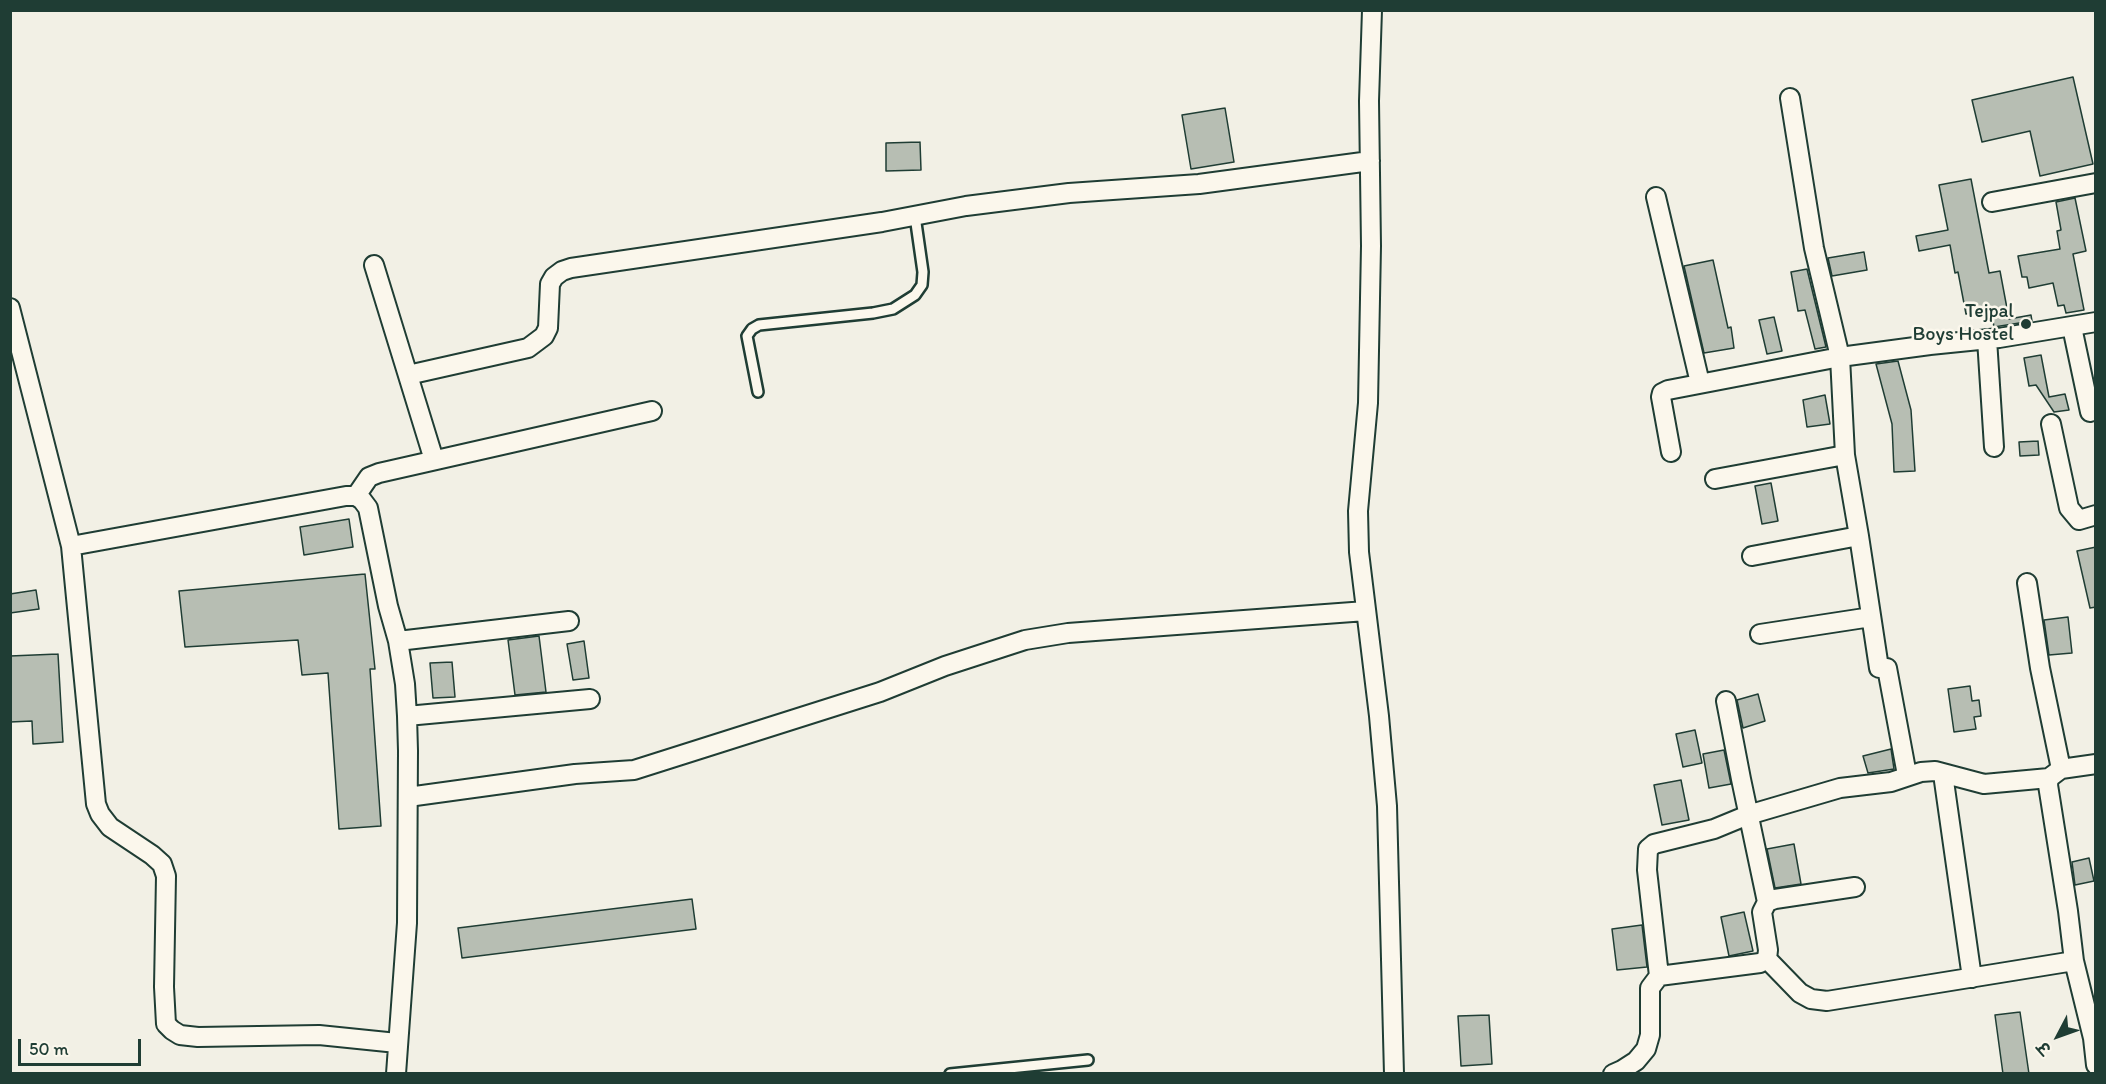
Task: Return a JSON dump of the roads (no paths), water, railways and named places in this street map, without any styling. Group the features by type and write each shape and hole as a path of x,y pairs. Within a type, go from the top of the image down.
{"street":[{"path":"1372,10 1368,404 1358,511 1359,552 1379,716 1387,806 1394,1074"},
{"path":"1790,98 1814,248 1840,357 1845,455 1871,617 1908,776"},
{"path":"408,375 528,348 544,336 548,328 550,284 554,277 562,271 572,268 882,222 966,206 1057,194 1199,184 1370,161"},
{"path":"1992,202 2096,183"},
{"path":"1656,197 1700,384"},
{"path":"374,265 434,460"},
{"path":"10,308 71,546 96,804 110,827 162,864 165,876 166,1024 180,1035 189,1036 319,1035 397,1043"},
{"path":"1671,452 1661,397 1662,393 1668,390 1840,357 1988,339 2096,322"},
{"path":"2072,327 2090,412"},
{"path":"1988,339 1994,447"},
{"path":"356,496 369,477 379,473 652,411"},
{"path":"2050,424 2069,508 2079,520 2096,515"},
{"path":"1715,480 1845,455"},
{"path":"71,546 346,496 356,496 368,508 388,606 398,641 405,684 407,716 407,923 396,1074"},
{"path":"1752,556 1859,536"},
{"path":"2027,583 2055,773 2048,785 2074,961 2094,1038 2096,1065"},
{"path":"408,797 575,774 634,770 880,692 945,666 1024,640 1068,633 1366,611"},
{"path":"1760,634 1871,617"},
{"path":"398,641 569,621"},
{"path":"407,716 591,699"},
{"path":"1726,701 1767,902 1762,912 1768,950 1767,959"},
{"path":"1613,1074 1636,1061 1646,1049 1650,1035 1650,988 1659,976 1647,870 1648,849 1654,844 1714,829 1748,815 1840,788 1890,782 1930,771 1984,784 2096,764"},
{"path":"1943,774 1972,978"},
{"path":"1767,902 1855,887"},
{"path":"1767,959 1800,993 1811,999 1827,1000 2074,961"},
{"path":"1659,976 1760,963 1767,959"}],"lane":[{"path":"758,392 747,336 752,329 759,325 893,309 915,295 922,285 923,272 915,216"},
{"path":"950,1074 1088,1060"}],"place":[{"name":"Tejpal Boys Hostel","path":"2026,324"}]}
